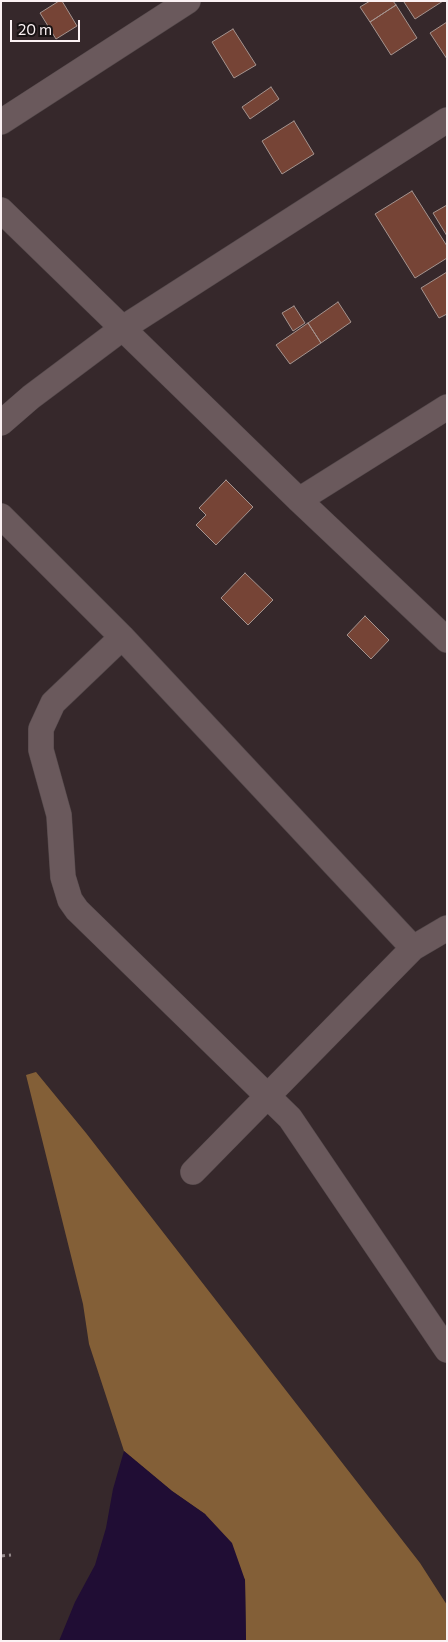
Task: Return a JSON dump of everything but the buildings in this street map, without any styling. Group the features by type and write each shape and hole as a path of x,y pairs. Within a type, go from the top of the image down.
{"street":[{"path":"1,122 188,1"},
{"path":"1,423 31,396 124,328 447,120"},
{"path":"1,210 299,500 447,640"},
{"path":"299,500 447,407"},
{"path":"1,516 122,637 413,948"},
{"path":"122,637 53,703 41,729 41,750 59,815 61,865 66,888 77,910 269,1095 290,1118 447,1350"},
{"path":"194,1172 413,948 447,928"}],"path":[{"path":"1,1556 11,1555"}],"shaded area":[{"path":"36,1072 86,1133 420,1563 447,1605 447,1641 246,1641 245,1580 205,1514 172,1491 124,1451 89,1344 83,1304 26,1075"},
{"path":"124,1451 172,1491 205,1514 232,1543 245,1580 246,1641 59,1641 75,1602 95,1565 106,1528 113,1489"}]}
